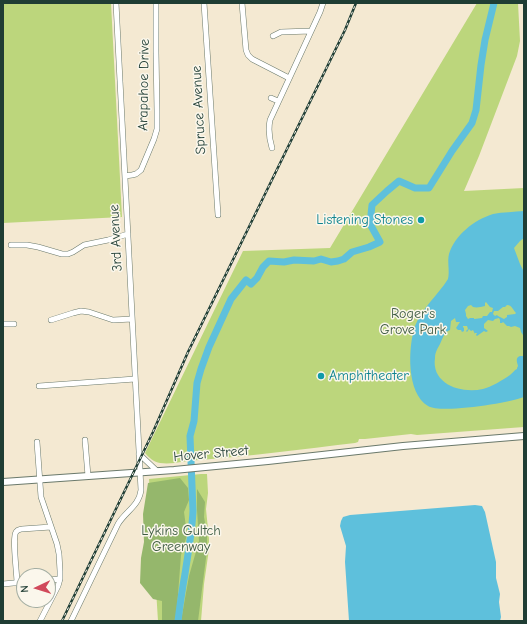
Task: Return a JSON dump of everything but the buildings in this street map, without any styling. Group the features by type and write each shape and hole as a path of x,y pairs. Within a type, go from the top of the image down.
{"main road":[{"name":"Hover Street","path":"3,482 174,470 420,444 524,436"}],"street":[{"name":"3rd Avenue","path":"71,621 118,524 138,500 141,490 116,3"},
{"name":"Arapahoe Drive","path":"125,176 136,174 141,170 157,129 156,3"},
{"name":"Spruce Avenue","path":"204,3 218,215"},
{"path":"242,3 246,50 248,55 252,59 289,78"},
{"path":"272,148 268,136 270,120 323,3"},
{"path":"273,36 281,32 311,31"},
{"path":"271,98 278,101"},
{"path":"10,245 27,245 62,254 68,254 84,245 128,234"},
{"path":"51,320 81,311 89,312 113,320 132,319"},
{"path":"3,324 14,324"},
{"path":"38,386 136,380"},
{"path":"85,440 88,476"},
{"path":"37,442 42,502 59,550 60,562 60,579 40,621"},
{"path":"139,454 157,471"},
{"path":"16,569 14,540 16,531 20,529 51,527"},
{"path":"56,579 60,579"},
{"path":"3,584 16,583"}],"green space":[{"path":"3,3 111,3 122,217 3,223"},
{"name":"Roger's Grove Park","path":"477,3 518,3 520,41 517,56 464,191 524,188 524,427 417,435 411,434 359,439 358,442 355,443 170,463 160,463 152,460 145,453 243,251 330,248"},
{"name":"Lykins Gultch Greenway","path":"207,474 208,493 206,509 209,549 201,621 158,621 149,479"},
{"path":"180,478 188,488 189,500 184,512 187,535 181,555 176,621 162,621 162,601 153,599 140,583 141,558 144,542 143,514 148,483"},
{"path":"197,489 205,502 204,517 207,534 207,550 198,621 181,621 189,576 199,541"}],"water":[{"path":"524,211 524,238 514,248 524,272 524,340 520,328 515,326 507,326 503,322 500,323 499,318 493,321 488,320 484,324 484,328 488,331 484,331 477,336 477,333 475,334 473,330 471,331 469,329 467,332 466,331 468,329 467,326 463,326 464,331 462,332 461,330 458,330 456,328 460,322 456,322 455,318 451,321 450,330 445,334 437,350 435,356 435,367 438,375 449,385 466,390 483,389 490,387 517,369 517,359 520,356 523,356 524,353 524,397 475,407 446,409 428,406 421,400 412,381 410,357 411,346 418,319 448,279 448,257 452,247 466,229 479,220 493,214","holes":["486,302 493,308 492,312 490,312 487,316 483,316 482,318 468,319 465,310 468,306 471,305 473,307 482,307 485,306","509,305 516,313 507,315 504,319 493,314 494,311 498,311"]},
{"path":"475,505 482,506 485,512 496,562 496,578 500,594 500,621 349,621 345,562 346,546 340,526 343,517 350,515"}],"waterway":[{"path":"178,621 190,542 193,511 190,436 194,421 197,383 209,347 231,299 246,280 251,284 269,261 314,261 321,259 331,262 338,261 344,259 352,252 380,242 370,224 372,205 399,181 415,188 429,188 452,151 472,123 476,110 485,40 494,3"}],"railway":[{"path":"62,621 153,432 188,352 345,30 356,3"}],"place":[{"name":"Listening Stones","path":"421,220"},
{"name":"Amphitheater","path":"321,376"}]}
